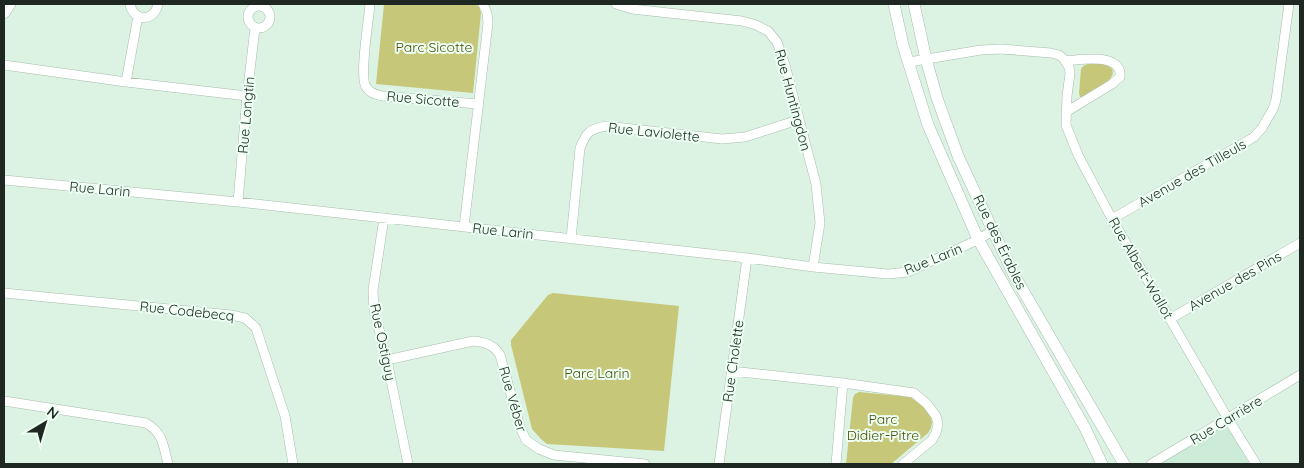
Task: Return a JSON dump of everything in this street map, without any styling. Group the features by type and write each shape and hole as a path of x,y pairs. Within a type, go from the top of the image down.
{"street":[{"path":"4,13 10,4"},
{"path":"130,4 131,10 138,16 147,17 151,16 157,9 158,4"},
{"name":"Rue Sicotte","path":"370,4 363,70 364,84 370,92 382,96 478,104"},
{"name":"Rue Sicotte","path":"464,227 488,23 484,4"},
{"name":"Rue Huntingdon","path":"616,4 632,9 742,21 768,31 777,42 785,65 816,184 820,224 813,267"},
{"name":"Rue des Érables","path":"894,4 903,45 928,125 978,239 1085,428 1102,464"},
{"name":"Rue des Érables","path":"914,4 937,98 958,156 1014,275 1124,464"},
{"name":"Avenue des Tilleuls","path":"1112,219 1254,137 1262,128 1276,100 1289,4"},
{"path":"126,82 138,16"},
{"name":"Rue Longtin","path":"238,202 255,28"},
{"path":"909,62 981,50 1001,49 1051,53 1059,55 1065,61 1100,59 1109,60 1116,64 1121,72 1120,77 1112,84 1066,112"},
{"name":"Rue Albert-Wallot","path":"1065,61 1070,73 1066,125 1078,155 1112,219 1256,464"},
{"path":"4,65 247,96"},
{"name":"Rue Laviolette","path":"571,239 580,148 585,136 593,128 606,126 722,140 745,137 798,120"},
{"name":"Rue Larin","path":"4,180 238,202 888,274 908,272 993,231"},
{"name":"Rue Ostiguy","path":"384,218 373,290 374,310 387,360 408,464"},
{"name":"Avenue des Pins","path":"1170,319 1300,243"},
{"name":"Rue Cholette","path":"719,464 747,258"},
{"name":"Rue Codebecq","path":"4,293 245,318 256,328 285,416 293,464"},
{"name":"Rue Véber","path":"387,360 474,341 484,342 499,352 520,426 526,440 539,449 554,455 645,464"},
{"path":"731,371 914,393 927,404 936,416 938,424 932,440 903,464"},
{"name":"Rue Carrière","path":"1151,464 1300,375"},
{"path":"836,464 843,384"},
{"path":"4,401 146,423 155,428 161,436 168,464"}],"shaded area":[{"path":"1226,423 1249,464 1160,464"}],"green space":[{"name":"Parc Sicotte","path":"384,4 476,4 479,7 481,13 473,93 376,84"},
{"path":"1094,63 1108,66 1112,69 1113,73 1102,86 1080,97 1081,69 1085,65"},
{"name":"Parc Larin","path":"553,293 679,306 664,451 547,444 532,429 511,340 548,295"},
{"name":"Parc Didier-Pitre","path":"859,392 910,397 928,411 932,422 931,428 928,433 891,464 846,464 853,398"}]}
